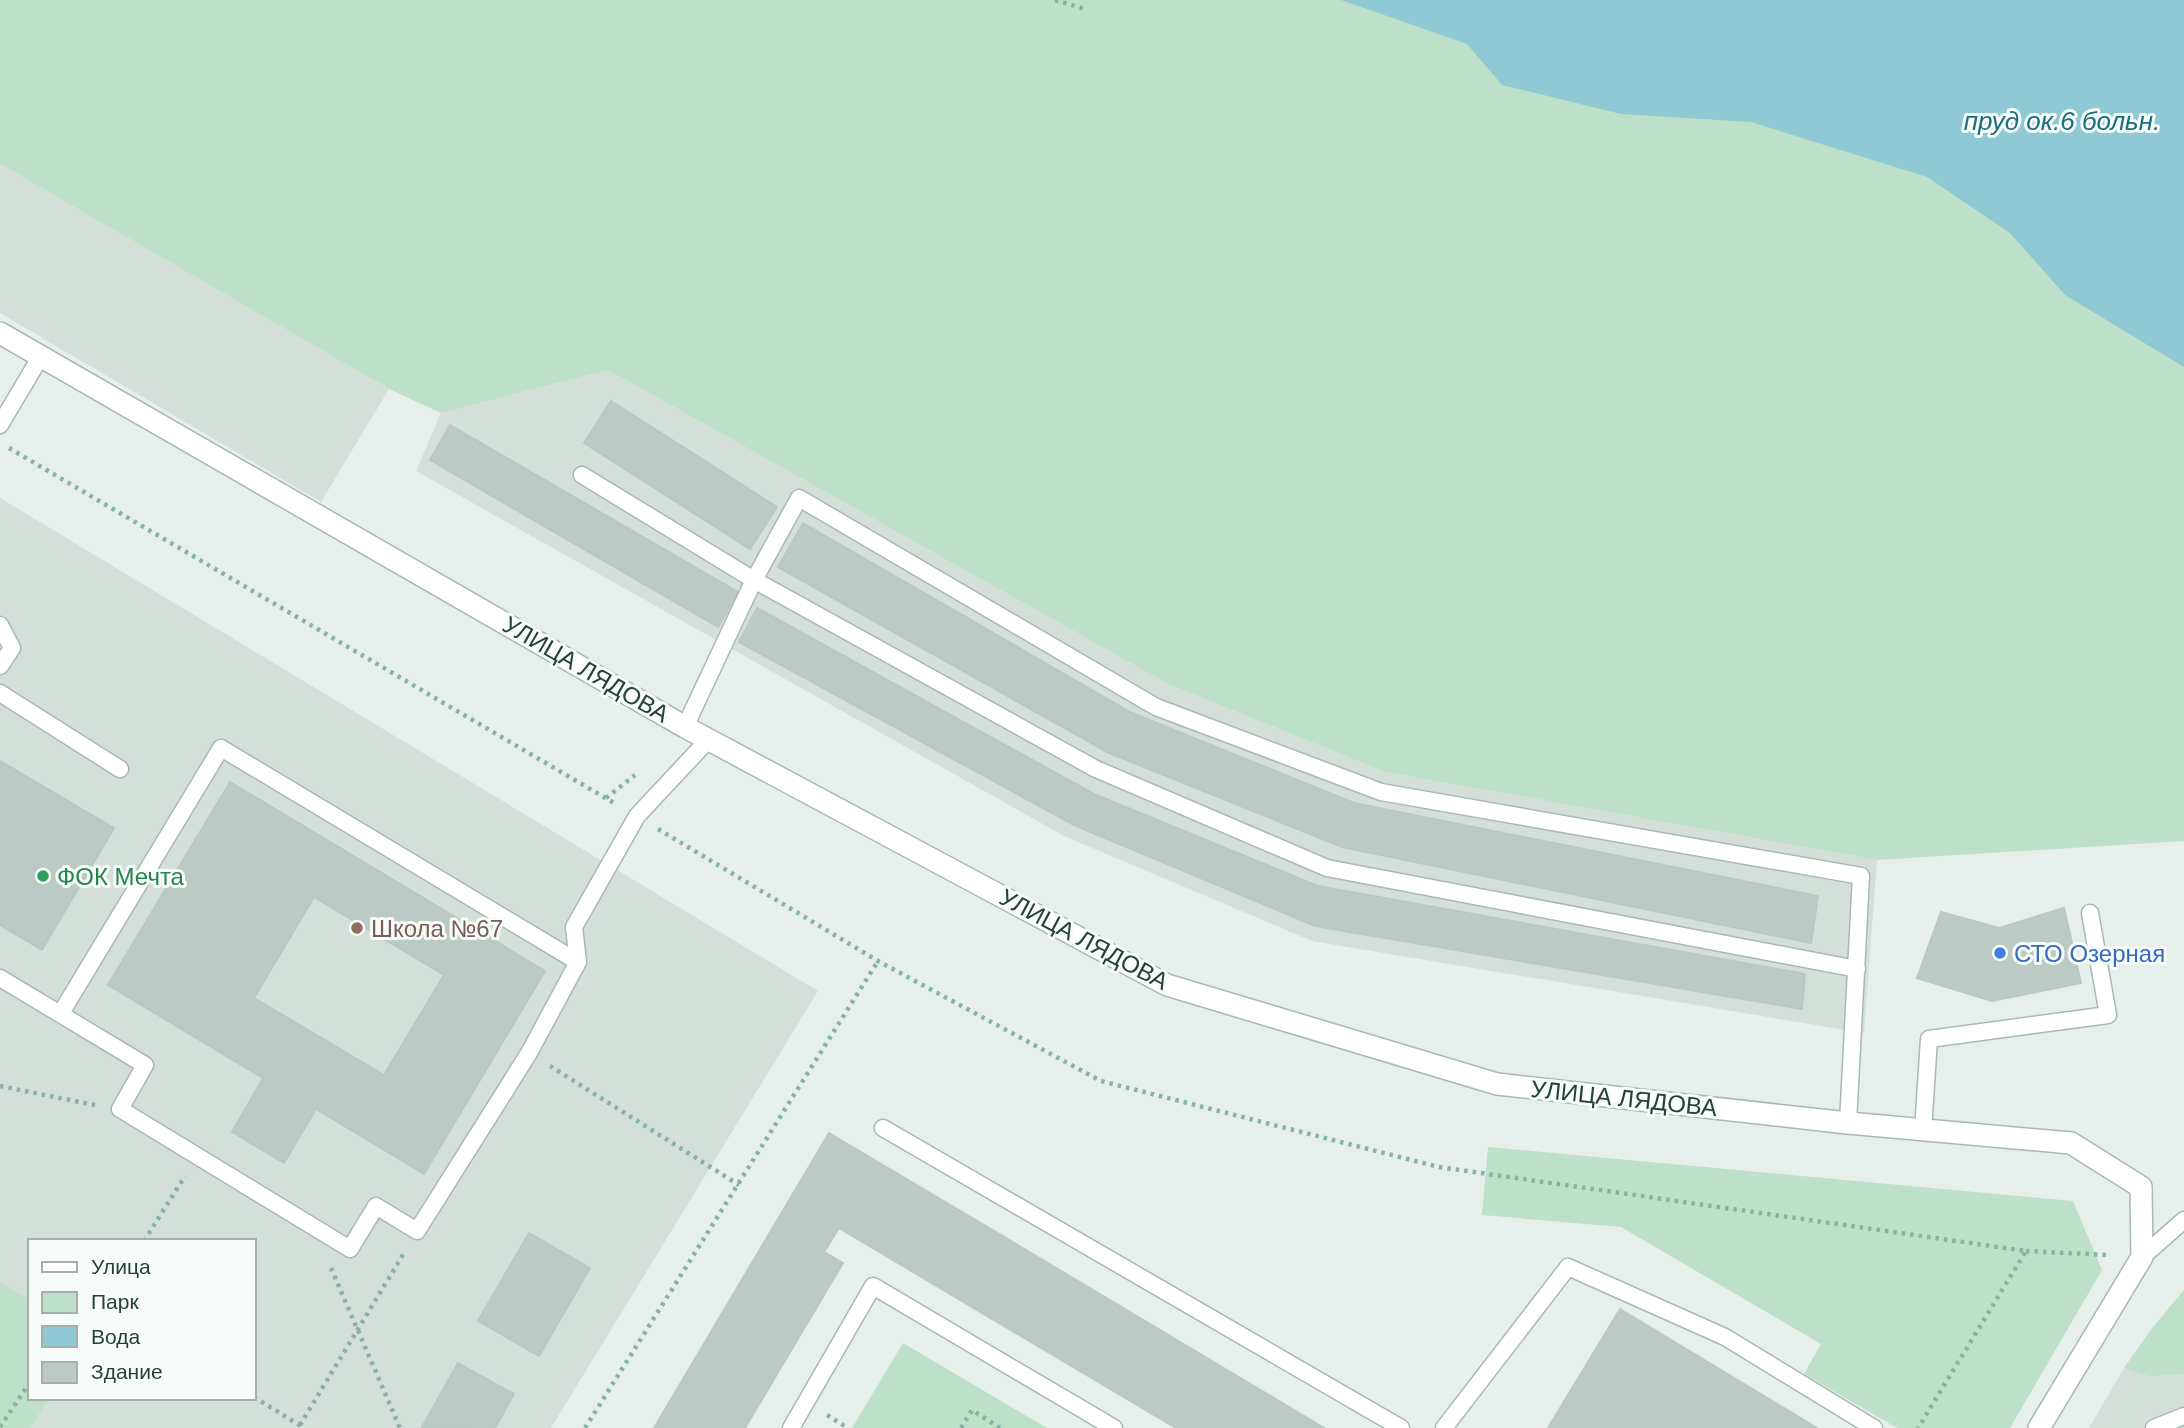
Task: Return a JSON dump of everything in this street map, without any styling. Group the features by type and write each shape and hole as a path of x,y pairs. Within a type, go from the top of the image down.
{"street":[{"name":"УЛИЦА ЛЯДОВА","path":"0,333 685,727 1167,985 1497,1084 1848,1123 2071,1143 2141,1187 2142,1257"},
{"path":"2039,1428 2142,1257"}],"lane":[{"path":"0,425 41,356"},
{"path":"582,475 754,580 1096,769 1326,869 1857,969"},
{"path":"685,727 754,580 799,498 1156,707 1381,792 1861,876 1848,1123"},
{"path":"0,625 12,648 0,666"},
{"path":"0,693 120,769"},
{"path":"0,978 145,1065 120,1109 350,1249 376,1206 417,1231 529,1053 578,962 574,927 637,816 709,739"},
{"path":"61,1013 221,748 578,962"},
{"path":"1923,1130 1929,1039 2108,1015 2090,913"},
{"path":"883,1128 1401,1428"},
{"path":"2142,1257 2184,1220"},
{"path":"1444,1428 1568,1268 1725,1337 1874,1428"},
{"path":"791,1428 873,1286 1114,1428"},
{"path":"2154,1428 2184,1416"}],"path":[{"path":"1055,0 1084,9"},
{"path":"0,443 637,816 878,961 1101,1081 1439,1167 2025,1251 2142,1257"},
{"path":"585,1428 878,961"},
{"path":"529,1053 739,1185"},
{"path":"0,1086 120,1109"},
{"path":"145,1239 198,1156"},
{"path":"312,1225 400,1428"},
{"path":"256,1398 302,1427 417,1231"},
{"path":"1918,1428 2025,1251"},
{"path":"0,1427 28,1385"},
{"path":"961,1428 972,1410 1000,1428"}],"shaded area":[{"path":"0,164 389,389 321,502 0,313"},
{"path":"608,370 1168,684 1385,772 1877,860 1864,1033 1312,941 1064,836 416,471 441,413"},
{"name":"Школа №67","path":"0,498 818,991 551,1428 0,1428"},
{"path":"2184,1290 2184,1428 2089,1428 2124,1368"}],"green space":[{"path":"0,0 2184,0 2184,841 1877,860 1385,772 1168,684 608,370 441,413 389,389 0,164"},
{"path":"1488,1147 2073,1201 2102,1270 2010,1428 1897,1428 1804,1374 1821,1344 1621,1227 1482,1215"},
{"path":"0,1282 28,1299 28,1400 48,1400 30,1428 0,1428"},
{"path":"2184,1290 2184,1374 2150,1376 2124,1368 2153,1327"},
{"path":"903,1343 1047,1428 852,1428"}],"water":[{"name":"пруд ок.6 больн.","path":"1341,0 2184,0 2184,367 2065,295 2010,233 1927,177 1751,122 1621,114 1502,85 1467,44"}],"building":[{"path":"611,401 777,507 750,549 584,443"},
{"path":"450,425 738,592 718,627 430,460"},
{"path":"803,523 1130,712 1354,803 1818,896 1811,943 1342,847 1109,753 778,567"},
{"path":"757,608 1094,794 1318,886 1805,974 1802,1009 1315,926 1074,825 739,642"},
{"name":"ФОК Мечта","path":"0,761 114,828 42,950 0,925"},
{"path":"230,782 545,971 424,1174 316,1109 284,1163 232,1132 263,1078 108,985","holes":["314,897 444,975 384,1075 254,998"]},
{"name":"СТО Озерная","path":"2064,908 2081,983 1992,1001 1917,978 1941,912 1999,928"},
{"path":"829,1133 1324,1428 1176,1428 839,1228 824,1252 843,1263 745,1428 654,1428"},
{"path":"529,1233 590,1268 539,1356 478,1321"},
{"path":"1620,1309 1817,1428 1548,1428"},
{"path":"458,1363 514,1394 495,1428 422,1427"}],"place":[{"name":"ФОК Мечта","path":"43,876"},
{"name":"Школа №67","path":"357,928"},
{"name":"СТО Озерная","path":"2000,953"}]}
